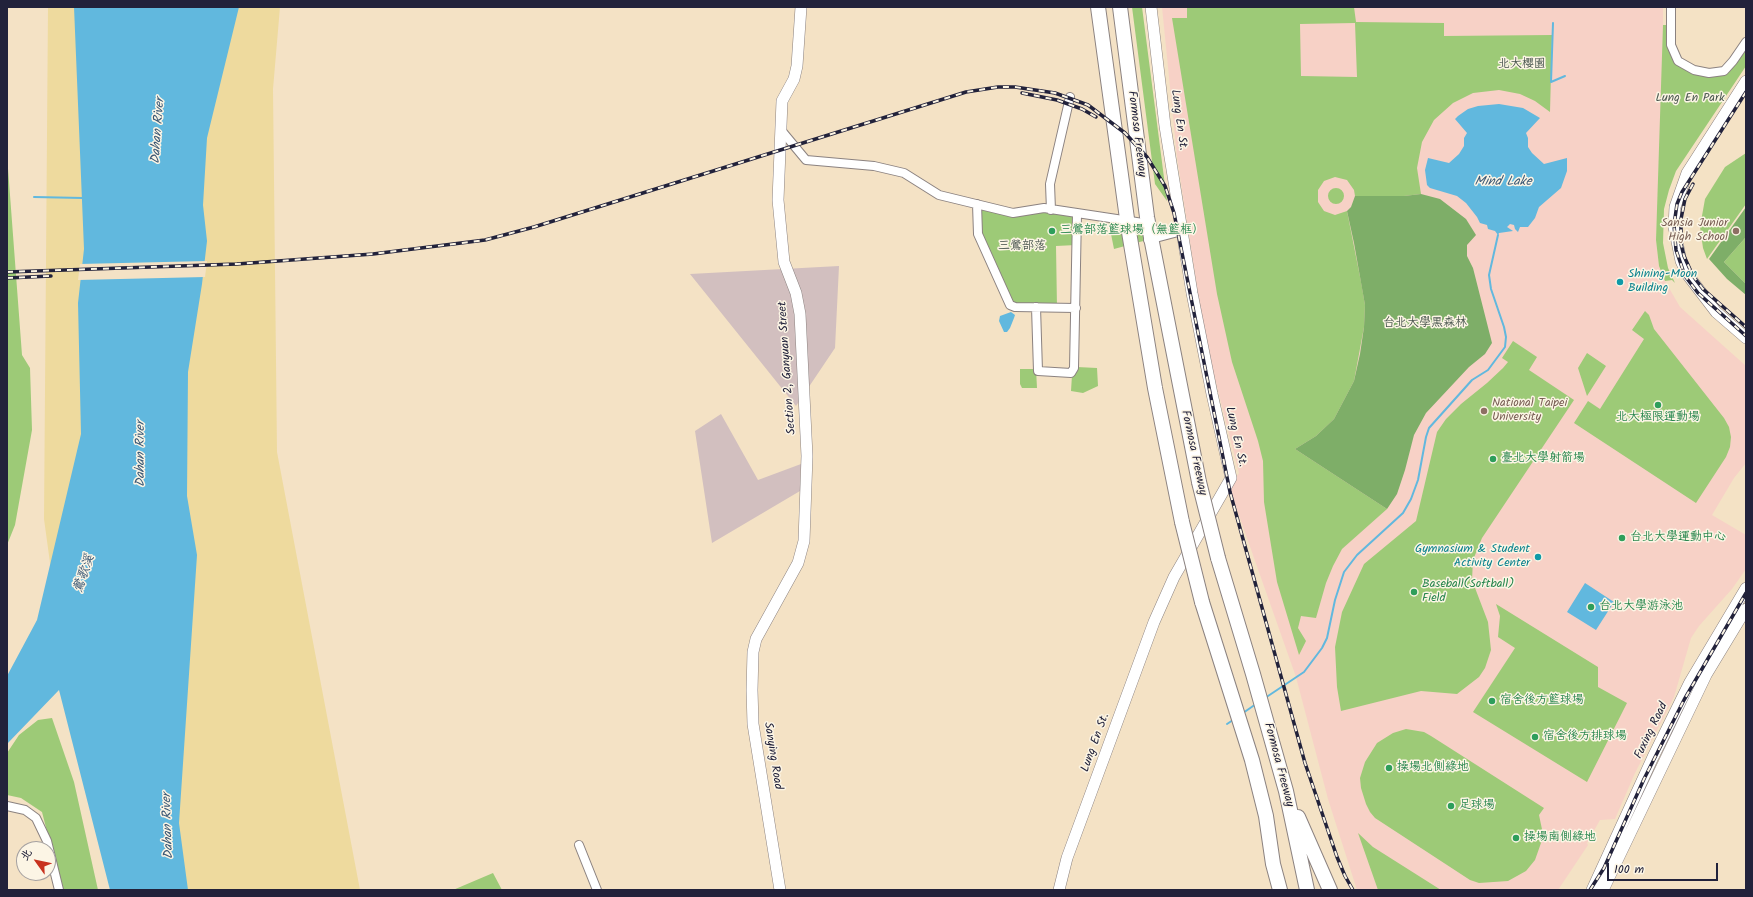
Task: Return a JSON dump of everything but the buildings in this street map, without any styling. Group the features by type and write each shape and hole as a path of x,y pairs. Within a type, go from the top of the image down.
{"highway":[{"name":"Formosa Freeway","path":"1098,7 1127,221 1155,388 1182,522 1202,602 1252,760 1266,816 1273,864 1280,890"},
{"name":"Formosa Freeway","path":"1120,7 1140,167 1151,239 1199,482 1218,558 1286,791 1307,890"},
{"path":"1286,791 1330,890"},
{"path":"1273,864 1276,890"}],"street":[{"name":"Section 2, Ganyuan Street","path":"762,627 798,563 804,541 807,456 800,314 796,293 784,262 778,200 782,101 794,78 797,66 801,7"},
{"name":"Lung En St.","path":"1059,890 1067,858 1154,622 1174,577 1231,478 1210,386 1192,293 1165,126 1151,7"},
{"path":"1671,7 1671,45 1678,61 1694,70 1709,73 1724,71 1733,62 1746,42"},
{"path":"1746,81 1687,173 1675,208 1674,227 1681,261 1687,274 1716,312 1746,338"},
{"path":"1051,210 1050,184 1070,97"},
{"path":"781,130 806,160 874,166 904,173 939,195 1013,213 1044,208 1143,223 1146,240 1182,231"},
{"path":"978,204 978,234 1010,305 1015,307 1076,308"},
{"path":"1036,307 1038,371 1072,373 1074,368 1076,308 1077,214"},
{"name":"Fuxing Road","path":"1592,890 1655,753 1690,682 1746,588"},
{"name":"Fuxing Road","path":"1603,890 1706,675 1746,609"},
{"name":"Sanying Road","path":"762,627 756,639 753,652 753,724 780,890"},
{"path":"7,806 25,810 36,818 47,841 59,890"},
{"path":"578,845 597,890"}],"shaded area":[{"name":"National Taipei University","path":"1162,7 1663,7 1663,60 1656,240 1659,266 1665,281 1680,307 1746,366 1746,463 1734,478 1712,515 1746,535 1746,569 1732,589 1699,626 1691,638 1674,697 1635,773 1615,819 1600,820 1587,843 1588,845 1558,890 1357,890 1328,799 1296,677 1229,487 1239,473 1205,340 1177,157"},
{"path":"839,266 835,348 796,406 690,274"},
{"path":"721,414 758,480 801,464 800,491 712,543 695,431"}],"green space":[{"path":"1132,7 1142,7 1167,201 1155,184"},
{"name":"北大櫻園","path":"1187,7 1354,7 1356,22 1444,23 1444,36 1552,35 1550,112 1535,101 1520,94 1499,90 1473,93 1453,103 1434,120 1422,142 1417,168 1421,194 1404,196 1355,196 1354,190 1347,180 1335,177 1324,181 1318,190 1318,202 1324,211 1335,215 1347,211 1365,305 1364,327 1354,381 1334,419 1316,436 1295,449 1387,509 1342,549 1326,583 1316,618 1301,616 1298,628 1306,641 1299,655 1277,582 1264,502 1263,461 1258,441 1232,362 1217,294 1172,18 1187,18","holes":["1355,23 1357,77 1301,76 1300,24"]},
{"name":"Lung En Park","path":"1663,25 1671,25 1678,61 1694,70 1724,71 1746,42 1746,66 1676,171 1669,190 1664,209 1663,243 1668,268 1675,283 1672,280 1665,281 1659,266 1656,240"},
{"path":"1746,153 1746,204 1707,259 1703,248 1700,227 1705,199 1725,167"},
{"path":"7,155 22,355 30,368 32,430 15,525 7,545"},
{"path":"1333,188 1339,188 1344,193 1342,202 1339,204 1333,204 1328,199 1328,193"},
{"name":"台北大學黒森林","path":"1421,194 1440,199 1466,219 1476,235 1467,245 1467,256 1473,268 1492,343 1485,354 1469,367 1426,413 1414,435 1397,494 1387,509 1295,449 1316,436 1334,419 1354,381 1360,354 1364,327 1365,305 1347,211 1351,207 1355,196 1404,196"},
{"name":"三鶯部落","path":"977,204 1013,213 1044,208 1077,214 1076,245 1056,246 1057,308 1015,307 978,234"},
{"name":"Sansia Junior High School","path":"1746,207 1746,237 1724,262 1746,284 1746,295 1727,279 1709,259"},
{"path":"1108,219 1143,223 1147,240 1114,249"},
{"path":"1746,237 1746,284 1724,262"},
{"name":"北大極限運動場","path":"1645,311 1649,315 1654,329 1724,418 1729,427 1731,437 1730,447 1726,457 1696,503 1574,423 1588,401 1600,409 1644,339 1632,330"},
{"path":"1513,341 1537,357 1529,370 1574,400 1482,538 1473,560 1472,580 1488,622 1491,650 1485,668 1479,677 1457,694 1421,691 1341,711 1337,687 1335,647 1342,612 1364,564 1416,521 1437,432 1446,419 1461,404 1503,368 1508,362 1502,358"},
{"path":"1587,353 1606,366 1587,396 1578,368"},
{"path":"1077,367 1097,368 1098,386 1083,393 1071,391 1072,375"},
{"path":"1020,369 1036,369 1037,388 1022,388 1020,384"},
{"path":"1496,604 1598,667 1598,687 1627,703 1587,782 1473,712 1515,648 1498,637 1500,616"},
{"path":"52,718 74,782 98,890 62,890 56,867 56,841 49,841 42,812 21,798 7,795 7,753 19,735 38,720"},
{"path":"1406,729 1424,732 1431,736 1544,808 1539,815 1543,834 1541,843 1535,860 1526,871 1508,881 1479,883 1470,880 1375,818 1366,804 1361,788 1360,778 1365,762 1377,743 1393,733"},
{"path":"1358,833 1373,847 1441,890 1378,890"},
{"path":"493,873 502,890 453,890"}],"sand":[{"path":"48,7 280,7 273,89 277,452 360,890 120,890 65,672 44,519"}],"water":[{"path":"74,7 239,7 207,138 203,205 207,241 202,284 188,372 187,496 197,555 179,823 188,890 110,890 59,690 7,744 7,676 37,620 81,434 78,303 84,249"},
{"name":"Mind Lake","path":"1499,104 1523,108 1540,118 1526,133 1528,138 1528,147 1544,164 1567,158 1567,171 1561,188 1539,207 1535,218 1528,227 1520,227 1518,232 1514,225 1510,224 1507,227 1513,231 1499,233 1498,235 1495,231 1488,229 1487,225 1480,223 1466,203 1457,196 1430,188 1427,185 1425,170 1428,158 1449,163 1459,154 1464,146 1464,138 1467,133 1455,119 1458,116 1468,109 1478,106"},
{"path":"1011,312 1015,315 1014,318 1010,328 1007,332 1004,332 999,321 1000,316"},
{"name":"台北大學游泳池","path":"1585,583 1614,602 1596,630 1567,612"}],"pier":[{"path":"207,261 205,277 78,280 80,264"}],"waterway":[{"path":"1553,23 1551,82 1565,76"},
{"path":"34,197 83,198"},
{"path":"1265,698 1304,672 1322,648 1327,638 1335,600 1344,572 1357,555 1403,513 1411,499 1418,480 1429,428 1472,380 1488,370 1505,347 1506,337 1504,327 1491,289 1489,275 1498,235"},
{"path":"1243,713 1256,704"},
{"path":"1227,724 1233,720"}],"railway":[{"path":"7,272 237,264 373,254 485,240 534,227 966,92 998,87 1015,87 1055,93 1088,105 1125,133 1147,157 1165,186 1174,213 1230,492 1305,763 1337,857 1353,890"},
{"path":"1746,92 1682,192 1677,204 1674,225 1676,250 1685,276 1698,293 1746,336"},
{"path":"1022,93 1057,100 1082,109 1096,117"},
{"path":"1693,184 1685,199 1681,219 1681,244 1684,256 1693,276 1703,289 1746,327"},
{"path":"7,278 51,276"},
{"path":"1590,890 1604,868 1644,779 1684,700 1746,593"}],"place":[{"name":"三鶯部落籃球場（無籃框）","path":"1052,231"},
{"name":"Sansia Junior High School","path":"1736,231"},
{"name":"Shining-Moon Building","path":"1620,282"},
{"name":"北大極限運動場","path":"1658,405"},
{"name":"National Taipei University","path":"1484,411"},
{"name":"臺北大學射箭場","path":"1493,459"},
{"name":"台北大學運動中心","path":"1622,538"},
{"name":"Gymnasium & Student Activity Center","path":"1538,557"},
{"name":"Baseball(Softball) Field","path":"1414,592"},
{"name":"台北大學游泳池","path":"1591,607"},
{"name":"宿舍後方籃球場","path":"1492,701"},
{"name":"宿舍後方排球場","path":"1535,737"},
{"name":"操場北側綠地","path":"1389,768"},
{"name":"足球場","path":"1451,806"},
{"name":"操場南側綠地","path":"1516,838"}],"water label":[{"name":"Dahan River","path":"159,131"},
{"name":"Dahan River","path":"142,454"},
{"name":"鶯歌溪","path":"85,574"},
{"name":"Dahan River","path":"169,826"}]}
